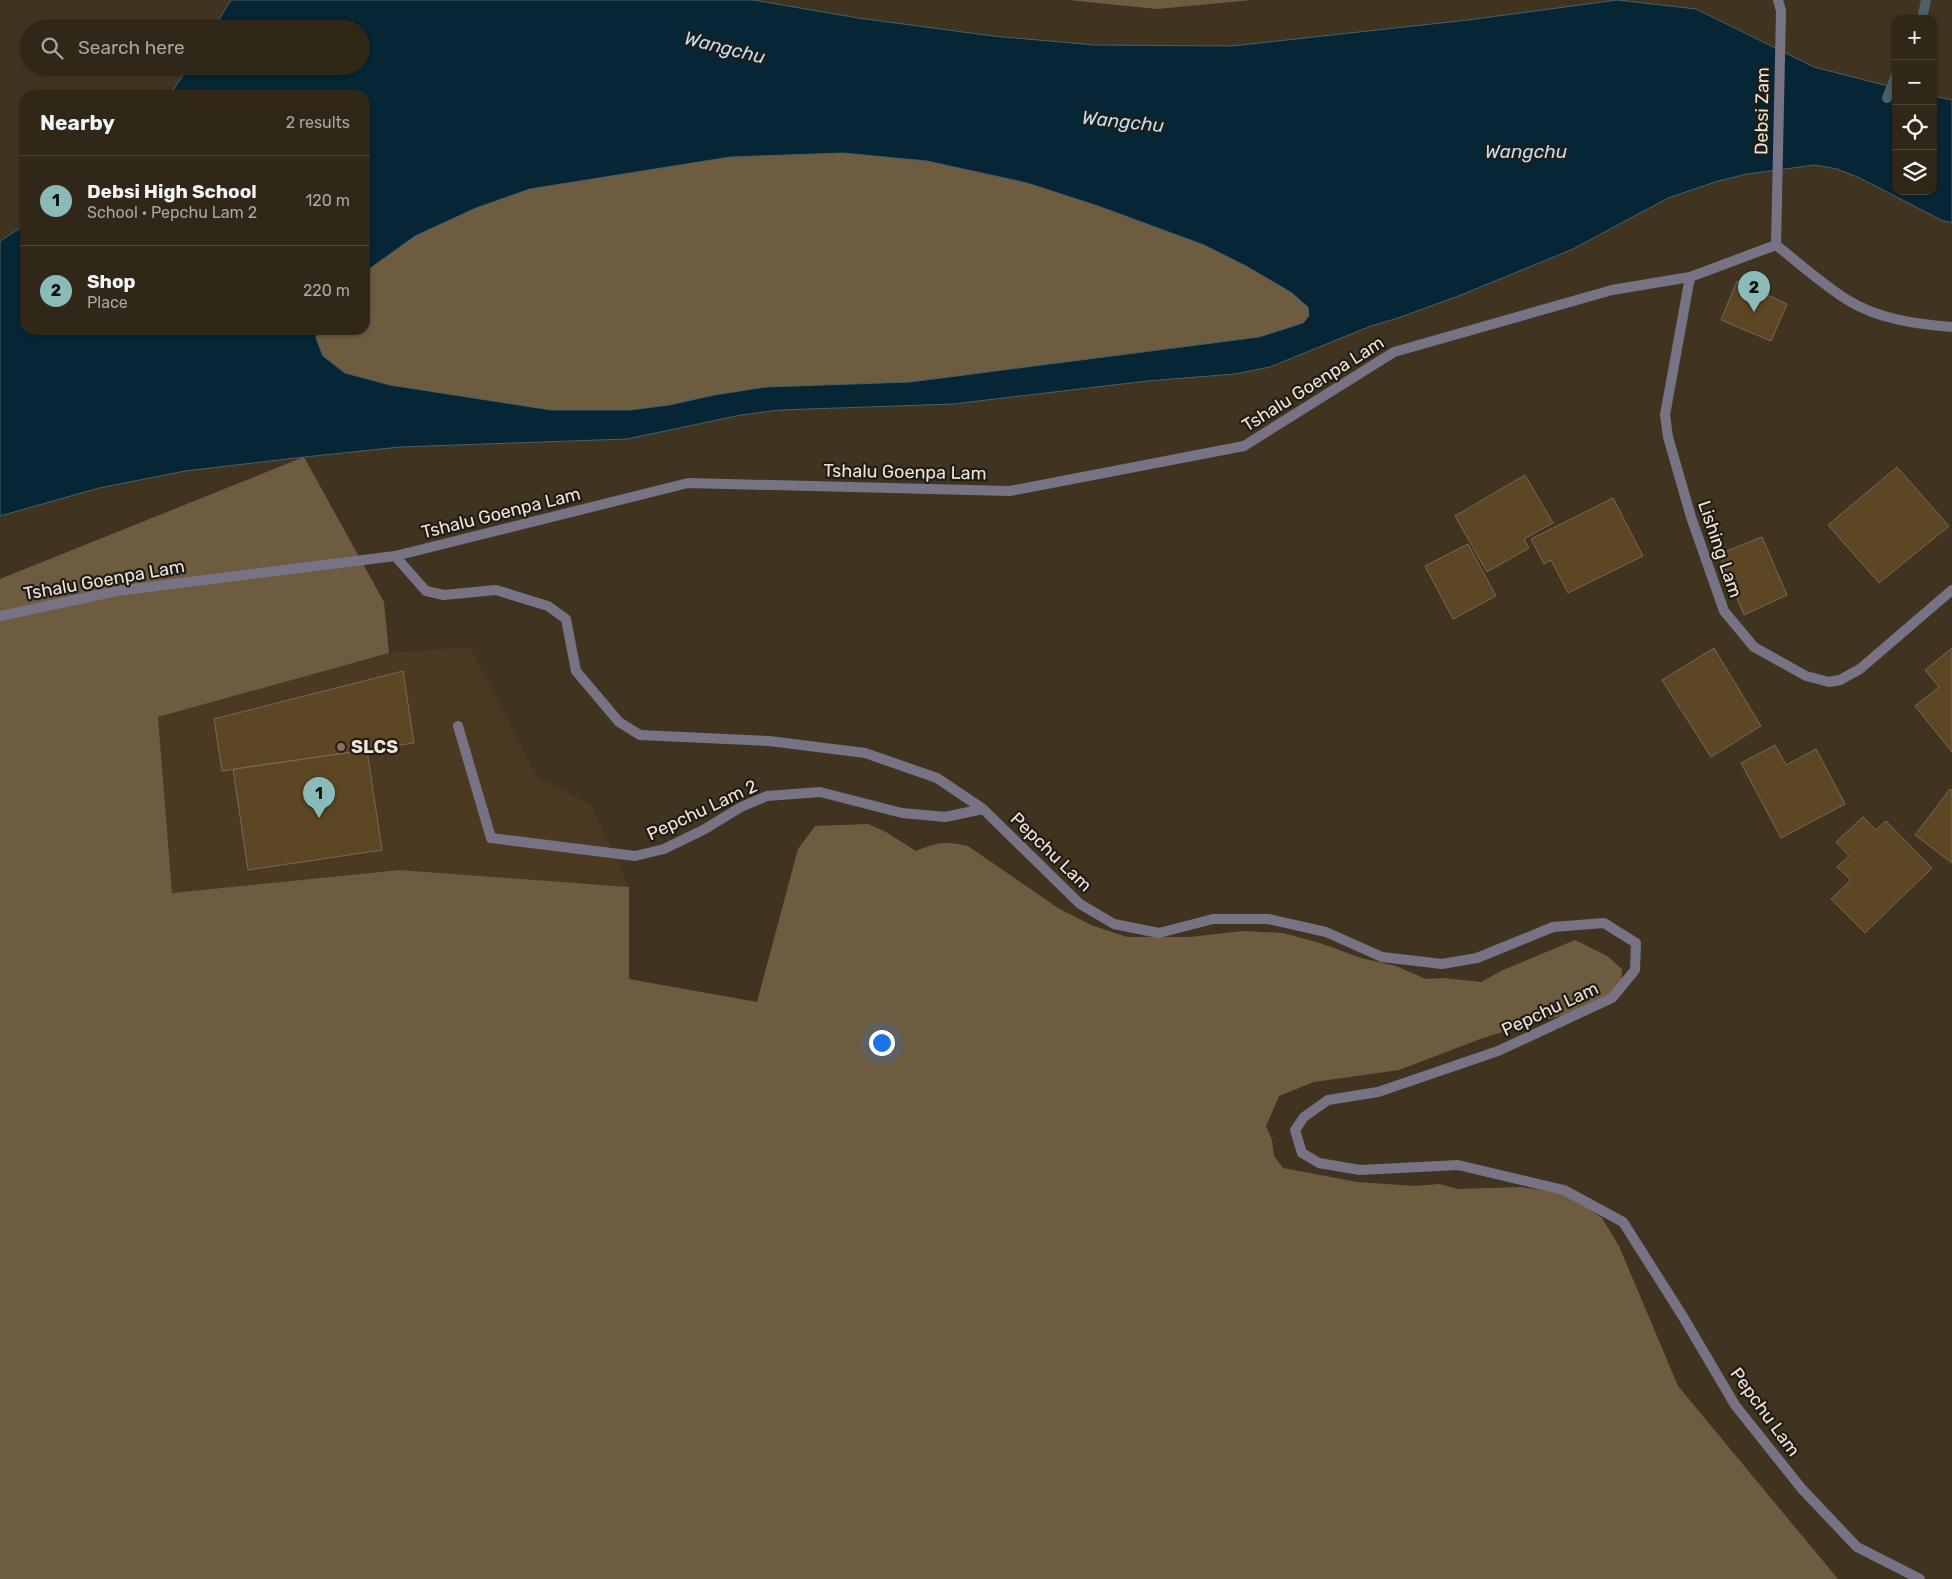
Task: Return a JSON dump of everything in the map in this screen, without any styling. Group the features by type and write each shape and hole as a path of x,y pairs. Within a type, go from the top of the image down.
{"street":[{"name":"Debsi Zam","path":"1776,245 1781,11 1778,0"},
{"name":"Tshalu Goenpa Lam","path":"0,616 117,591 395,556 688,483 1010,491 1244,446 1394,352 1612,290 1690,277 1776,245"},
{"path":"1776,245 1846,299 1875,313 1913,323 1952,327"},
{"name":"Lishing Lam","path":"1690,277 1665,415 1668,437 1691,517 1724,611 1754,646 1806,676 1829,682 1840,680 1860,669 1952,590"},
{"name":"Pepchu Lam","path":"395,556 426,591 444,595 496,590 548,606 566,619 576,671 619,722 640,736 769,741 865,753 937,778 983,809 1080,904 1114,924 1159,933 1213,919 1268,919 1326,932 1382,957 1442,964 1477,958 1553,927 1604,923 1636,943 1635,970 1612,998 1498,1051 1378,1092 1328,1100 1304,1116 1295,1130 1302,1153 1319,1163 1360,1170 1458,1165 1564,1190 1623,1222 1682,1315 1735,1405 1802,1489 1857,1547 1920,1579"},
{"name":"Pepchu Lam 2","path":"458,726 490,838 636,856 664,849 705,829 741,807 767,796 820,792 902,813 945,817 983,809"}],"shaded area":[{"path":"1068,0 1252,0 1157,9"},
{"path":"843,153 927,161 1027,183 1098,206 1204,245 1246,266 1292,293 1308,307 1309,316 1303,323 1259,337 910,382 766,387 714,395 669,405 630,410 551,410 390,385 345,373 323,356 316,338 317,335 370,335 370,268 415,236 476,208 530,189 730,157"},
{"path":"304,457 384,602 389,653 158,717 172,893 400,870 629,887 629,979 757,1002 798,849 815,826 868,824 886,832 916,851 942,843 968,846 1058,908 1091,925 1127,937 1190,937 1243,931 1283,933 1320,943 1361,958 1396,966 1426,979 1444,978 1481,982 1503,970 1575,940 1607,956 1622,969 1621,985 1606,1000 1574,1013 1535,1022 1483,1038 1399,1070 1314,1082 1279,1096 1266,1126 1272,1140 1274,1156 1283,1168 1357,1182 1415,1186 1439,1184 1458,1189 1521,1187 1554,1192 1570,1196 1602,1218 1619,1246 1678,1386 1838,1579 0,1579 0,579"},
{"name":"SLCS","path":"470,647 537,777 591,805 629,887 400,870 172,893 158,717 389,653"}],"water":[{"name":"Wangchu","path":"231,0 753,0 858,18 993,36 1094,45 1232,46 1468,20 1617,0 1696,9 1814,67 1892,87 1892,195 1860,178 1837,169 1815,165 1747,174 1718,181 1668,198 1573,249 1461,295 1371,326 1270,367 1235,374 1147,381 953,404 780,410 741,415 627,439 400,447 304,457 185,471 99,488 0,516 0,241 20,228 20,335 317,335 316,338 323,356 345,373 390,385 551,410 630,410 669,405 714,395 766,387 910,382 1259,337 1303,323 1309,316 1308,307 1292,293 1246,266 1204,245 1098,206 1027,183 927,161 843,153 730,157 530,189 476,208 415,236 370,268 370,90 173,90 183,75 370,75 370,20 219,20"},
{"path":"1937,97 1952,100 1952,223 1941,220 1893,195 1937,195"}],"building":[{"path":"1737,281 1787,304 1771,341 1721,320"},
{"path":"1897,467 1949,526 1879,583 1828,525"},
{"path":"1525,475 1553,523 1524,539 1529,548 1487,572 1455,516"},
{"path":"1613,498 1643,556 1568,593 1551,560 1544,564 1531,539"},
{"path":"1762,537 1787,595 1744,615 1719,554"},
{"path":"1468,544 1496,596 1453,619 1425,566"},
{"path":"1714,648 1761,726 1711,757 1662,680"},
{"path":"1952,648 1952,752 1915,706 1939,687 1925,670"},
{"path":"403,671 414,743 222,771 214,719"},
{"path":"1775,745 1786,765 1816,749 1845,804 1781,838 1741,763"},
{"path":"367,750 382,850 248,870 233,769"},
{"path":"1950,789 1952,790 1952,863 1915,835"},
{"path":"1863,817 1876,830 1886,821 1932,868 1865,933 1831,899 1851,880 1837,867 1849,856 1836,842"}],"waterway":[{"path":"1923,15 1926,0"},
{"path":"1887,98 1892,86"}],"place":[{"name":"Shop","path":"1754,312"},
{"name":"SLCS","path":"341,747"},
{"name":"Debsi High School","path":"319,818"}]}
